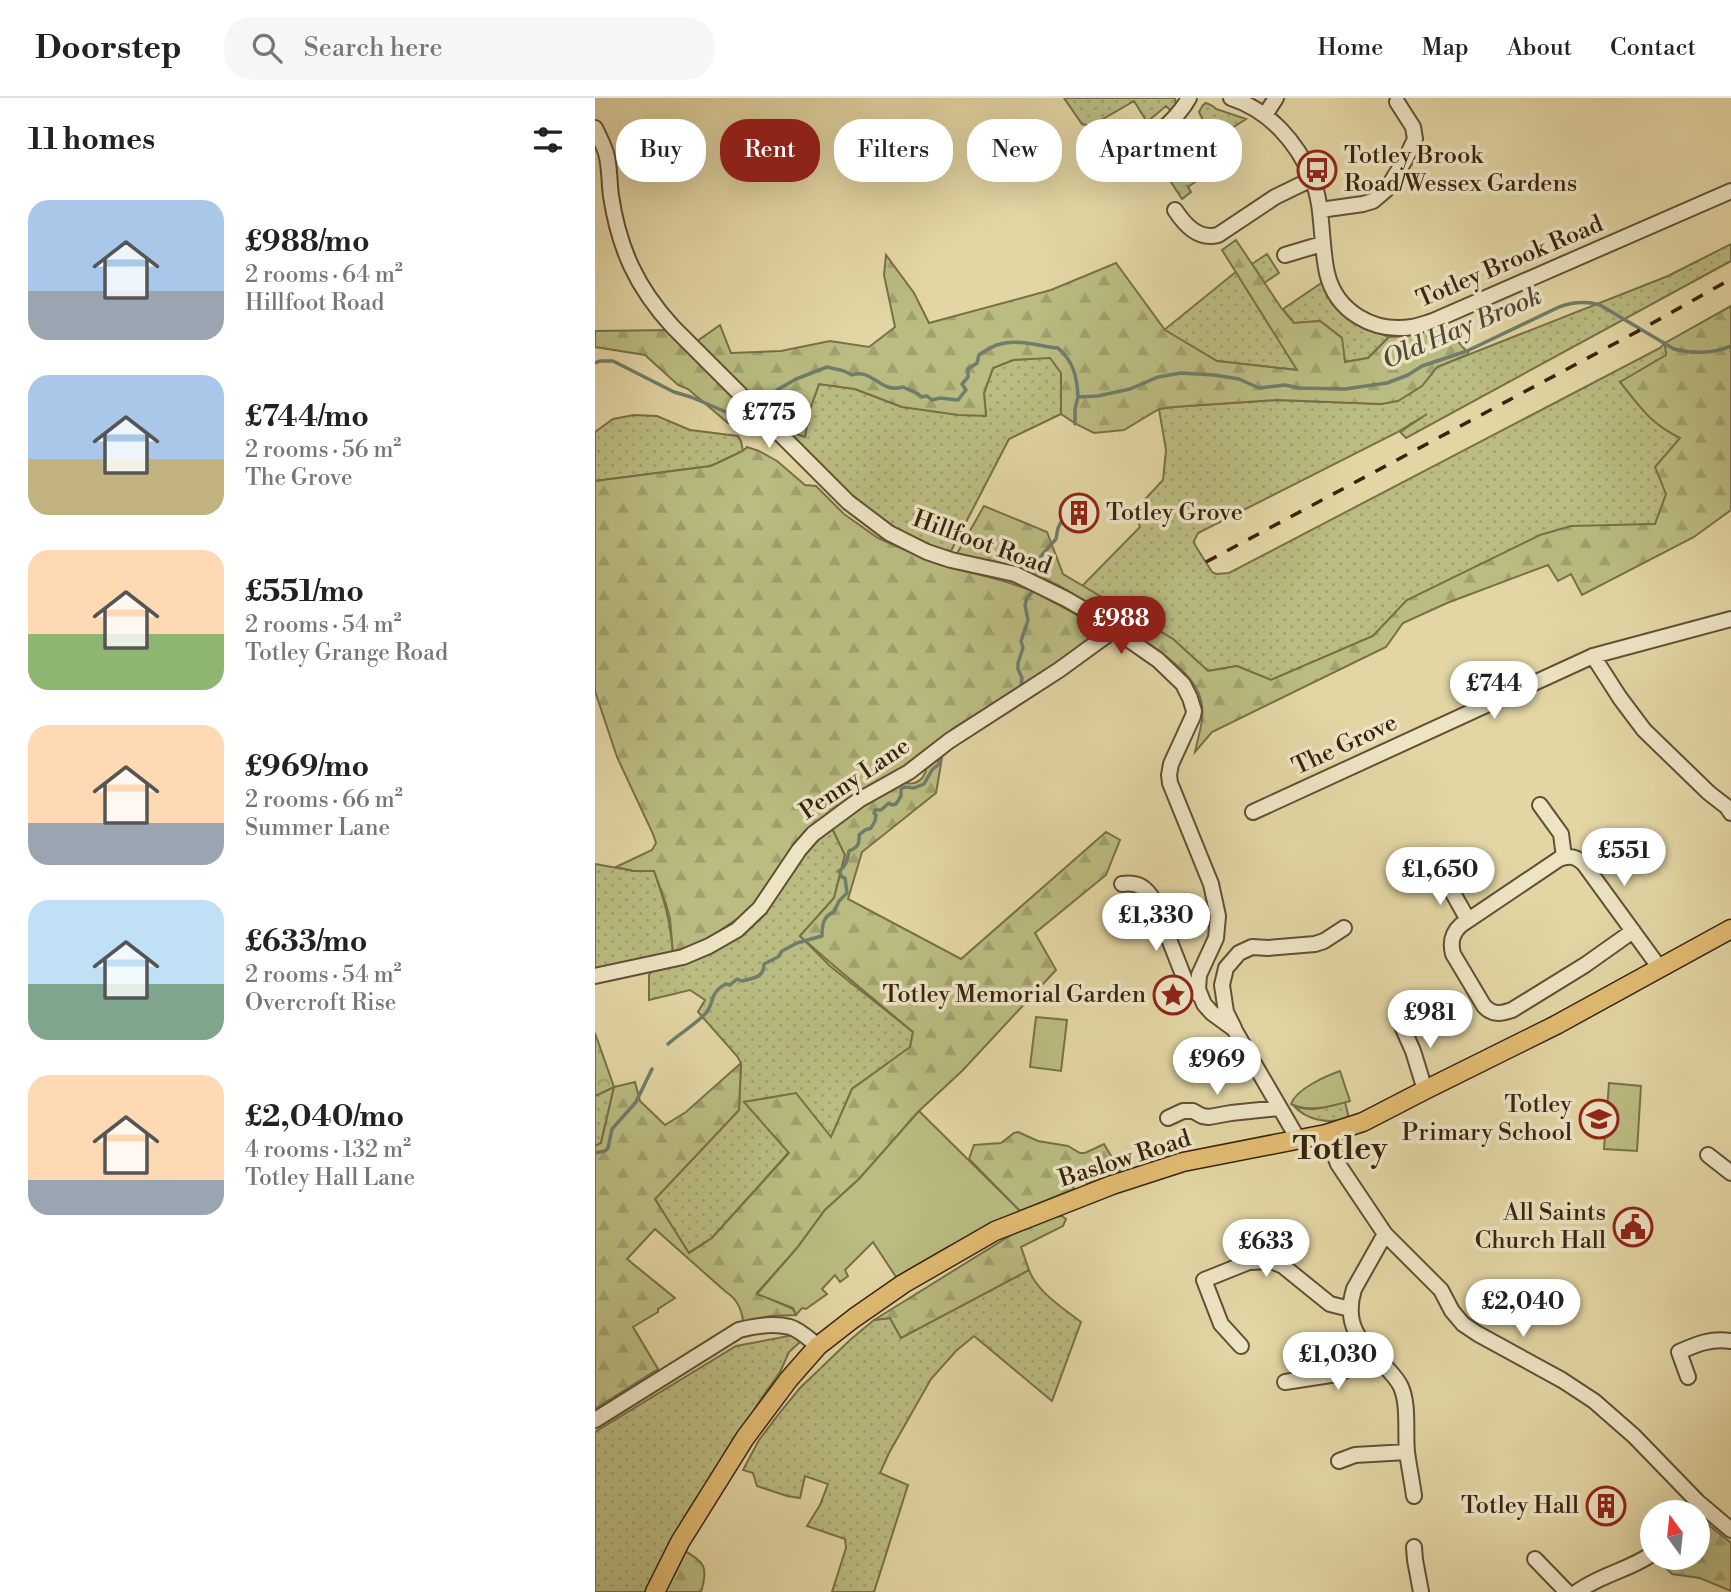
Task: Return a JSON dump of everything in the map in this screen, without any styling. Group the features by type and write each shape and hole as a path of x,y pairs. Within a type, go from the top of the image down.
{"main road":[{"name":"Baslow Road","path":"655,1592 680,1542 745,1438 789,1380 818,1346 903,1284 995,1231 1155,1170 1326,1134 1363,1122 1556,1025 1731,929"}],"street":[{"path":"1173,119 1189,98"},
{"name":"Totley Brook Road","path":"1231,98 1265,115 1290,139 1312,179 1331,283 1342,303 1351,312 1363,321 1389,328 1413,327 1433,321 1731,191"},
{"path":"1265,115 1276,98"},
{"path":"1319,210 1363,204 1379,197 1386,190 1415,139 1413,127 1397,102"},
{"name":"Hillfoot Road","path":"595,128 606,153 611,197 624,251 638,282 664,318 801,458 848,502 889,533 927,552 951,560 1016,575 1066,599 1158,660 1188,691 1193,716 1171,764 1169,775 1175,796 1212,884 1217,908 1216,938 1199,975 1200,996"},
{"path":"1175,210 1189,228 1205,236 1218,235 1275,197 1312,179"},
{"path":"1285,256 1322,243"},
{"name":"The Grove","path":"1253,811 1593,656 1731,620"},
{"name":"Penny Lane","path":"595,976 683,957 737,930 760,908 805,841 813,834 859,800 909,772 949,741 1114,631"},
{"path":"1593,656 1644,730 1731,813"},
{"path":"1540,805 1561,835 1564,857"},
{"path":"1633,931 1585,965 1512,1010 1495,1013 1484,1006 1451,948 1456,929 1468,920 1559,859 1575,857 1584,864 1633,931 1659,967"},
{"path":"1444,877 1468,920"},
{"path":"1122,884 1139,885 1150,894 1187,985 1200,996 1212,1013 1234,1029"},
{"path":"1298,1139 1234,1029 1223,1002 1221,985 1226,968 1239,953 1252,947 1315,944 1344,928"},
{"path":"1401,1024 1425,1090"},
{"path":"1168,1118 1183,1111 1193,1111 1209,1117 1279,1108"},
{"path":"1326,1134 1338,1164 1385,1234 1441,1290 1463,1324 1563,1380 1594,1401 1634,1436 1688,1500"},
{"path":"1708,1155 1731,1173"},
{"path":"1385,1234 1354,1289 1351,1320 1356,1333 1397,1379 1403,1393 1407,1452 1414,1496"},
{"path":"1241,1346 1221,1324 1204,1280 1249,1262 1277,1263 1330,1304 1350,1309"},
{"path":"595,1420 739,1330 750,1327 790,1327 818,1346"},
{"path":"1688,1377 1679,1352 1704,1341 1731,1341"},
{"path":"1285,1382 1337,1374 1371,1352"},
{"path":"1339,1461 1355,1455 1407,1452"},
{"path":"1710,1517 1731,1530"},
{"path":"1414,1547 1421,1592"},
{"path":"1535,1559 1567,1592"},
{"path":"1577,1592 1598,1579 1640,1561"}],"green space":[{"path":"1064,98 1175,98 1176,106 1172,112 1166,106 1151,119 1145,119 1134,101 1103,119 1079,119"},
{"path":"1206,103 1246,119 1242,122 1242,119 1202,119 1199,112"},
{"path":"1171,182 1195,182 1188,187 1191,192 1182,199"},
{"path":"1236,240 1294,323 1320,321 1342,338 1345,362 1368,358 1389,337 1402,336 1441,322 1469,354 1437,367 1422,386 1398,401 1381,404 1277,400 1173,407 1159,409 1124,430 1094,433 1061,414 1061,373 1050,358 1013,360 993,368 984,393 986,416 902,407 855,389 819,384 809,412 805,437 783,429 696,342 720,325 731,353 781,351 830,341 869,347 895,327 884,275 886,255 914,293 929,323 1051,290 1116,263 1165,330 1217,361 1297,370 1222,250"},
{"path":"1731,244 1731,261 1406,438 1400,432 1427,414 1396,433 1198,533 1194,541 1212,572 1229,573 1665,343 1680,438 1667,494 1655,524 1623,525 1407,600 1373,636 1271,680 1237,666 1208,671 1173,639 1082,586 1140,527 1134,511 1163,480 1166,450 1159,409 1277,400 1381,404 1398,400 1426,381 1437,367 1668,276"},
{"path":"1267,254 1279,273 1264,283 1252,264"},
{"path":"1237,271 1298,370 1217,361 1164,330"},
{"path":"1323,282 1336,305 1349,318 1389,337 1368,358 1345,362 1341,337 1320,321 1294,323 1283,309"},
{"path":"1731,306 1731,510 1694,537 1582,595 1571,574 1558,581 1548,565 1447,603 1403,623 1386,647 1212,732 1195,752 1202,723 1201,701 1193,682 1171,660 1056,584 1015,570 955,557 984,506 1047,532 1063,574 1173,639 1208,671 1237,666 1271,680 1373,636 1407,600 1540,535 1571,526 1655,524 1666,494 1655,467 1680,438 1653,421 1620,382 1666,355 1665,343"},
{"path":"671,330 768,430 768,435 728,423 688,389 678,385 645,355 595,347 595,331"},
{"path":"1050,357 1061,372 1061,414 1009,439 950,553 909,536 873,513 783,429 805,437 809,412 819,384 855,389 902,407 986,415 984,393 993,368 1013,360"},
{"path":"634,415 657,416 690,430 738,436 743,451 711,466 595,481 595,432 613,419"},
{"path":"747,447 777,461 805,485 816,486 844,514 878,538 938,564 1033,591 1096,625 1099,633 1095,641 955,727 904,767 848,800 793,849 747,912 706,940 673,953 670,919 654,871 616,867 652,850 656,843 617,757 595,691 595,481 711,466"},
{"path":"943,752 936,793 862,852 848,899 961,959 1106,832 1120,840 1106,875 1035,933 1056,970 962,1071 919,1111 859,1179 825,1210 797,1248 757,1293 793,1309 796,1315 770,1316 743,1322 736,1301 655,1229 627,1259 675,1298 633,1327 658,1369 595,1409 595,1146 601,1143 614,1087 635,1082 640,1101 665,1125 686,1112 741,1063 739,1110 655,1199 689,1253 712,1238 789,1153 744,1102 796,1093 831,1137 852,1089 910,1047 913,1032 800,936 834,898 845,855 831,826 903,782 913,783 920,780 927,764"},
{"path":"831,826 845,855 834,898 800,936 830,966 913,1032 910,1048 852,1089 831,1138 745,1101 789,1152 712,1238 688,1253 655,1199 739,1110 741,1063 698,1012 705,1000 690,990 649,1000 649,975 652,971 718,948 809,845"},
{"path":"595,864 634,871 654,871 667,911 673,953 595,970"},
{"path":"1036,1017 1067,1020 1061,1071 1030,1067"},
{"path":"595,1033 614,1087 595,1096"},
{"path":"1340,1071 1350,1101 1313,1108 1291,1104 1305,1088"},
{"path":"1609,1083 1641,1086 1637,1151 1604,1149"},
{"path":"614,1087 601,1143 595,1146 595,1096"},
{"path":"1345,1102 1349,1118 1334,1121 1312,1118 1293,1105 1312,1109"},
{"path":"919,1111 1020,1211 896,1277 873,1242 845,1270 848,1276 840,1282 835,1275 822,1289 827,1294 806,1309 802,1308 796,1315 793,1308 757,1294 797,1248 825,1210 859,1179"},
{"path":"1018,1132 1038,1141 1068,1146 1080,1153 1104,1144 1120,1171 1087,1184 1082,1174 1070,1177 1074,1189 1020,1211 969,1159 974,1145 1001,1143"},
{"path":"1062,1216 1066,1219 1063,1226 1021,1247 1029,1270 901,1338 890,1318 874,1320 1024,1227"},
{"path":"1029,1270 1044,1292 1081,1322 1052,1401 974,1336 956,1351 931,1379 880,1473 908,1485 874,1592 832,1592 846,1548 845,1539 807,1526 820,1505 828,1484 805,1476 800,1498 757,1486 753,1473 743,1470 759,1440 800,1388 874,1320 890,1318 901,1338"},
{"path":"794,1335 800,1342 789,1352 780,1372 682,1526 647,1592 595,1592 595,1432 736,1346"},
{"path":"1710,1526 1731,1543 1731,1591 1700,1578 1672,1574 1668,1570 1710,1570"},
{"path":"682,1549 703,1566 705,1576 701,1592 661,1592"}],"waterway":[{"name":"Old Hay Brook","path":"762,409 777,390 827,367 852,375 866,375 888,387 903,387 932,400 958,400 966,390 962,384 968,377 968,369 977,363 979,355 997,345 1014,342 1058,348 1074,370 1078,397 1130,389 1158,377 1181,373 1239,379 1259,388 1285,385 1345,389 1387,383 1422,366 1467,351 1559,307 1580,303 1600,305 1674,349 1703,352 1731,346"},
{"name":"Old Hay Brook","path":"595,363 613,361 674,392 740,418 757,415"},
{"path":"1075,424 1078,397"},
{"path":"1036,572 1041,556 1056,539 1061,522"},
{"path":"1021,687 1022,678 1018,663 1028,620 1025,605 1033,591"},
{"path":"668,1044 708,1011 720,988 737,979 742,981 757,977 764,969 764,964 778,957 782,951 797,943 822,936 825,918 834,912 847,893 845,878 839,871 846,862 849,851 857,845 859,835 871,828 875,821 875,810 881,810 889,803 896,804 901,796 901,789 924,784 938,765 938,755"},
{"path":"595,1153 608,1148 612,1129 636,1102 652,1069"}],"railway":[{"path":"1206,562 1731,279"}],"place":[{"name":"Totley Brook Road/Wessex Gardens","path":"1317,170"},
{"name":"Totley Grove","path":"1079,513"},
{"name":"Totley Memorial Garden","path":"1173,995"},
{"name":"Totley Primary School","path":"1599,1119"},
{"name":"All Saints Church Hall","path":"1633,1227"},
{"name":"Totley Hall","path":"1606,1506"}],"district":[{"name":"Totley","path":"1340,1149"}]}
